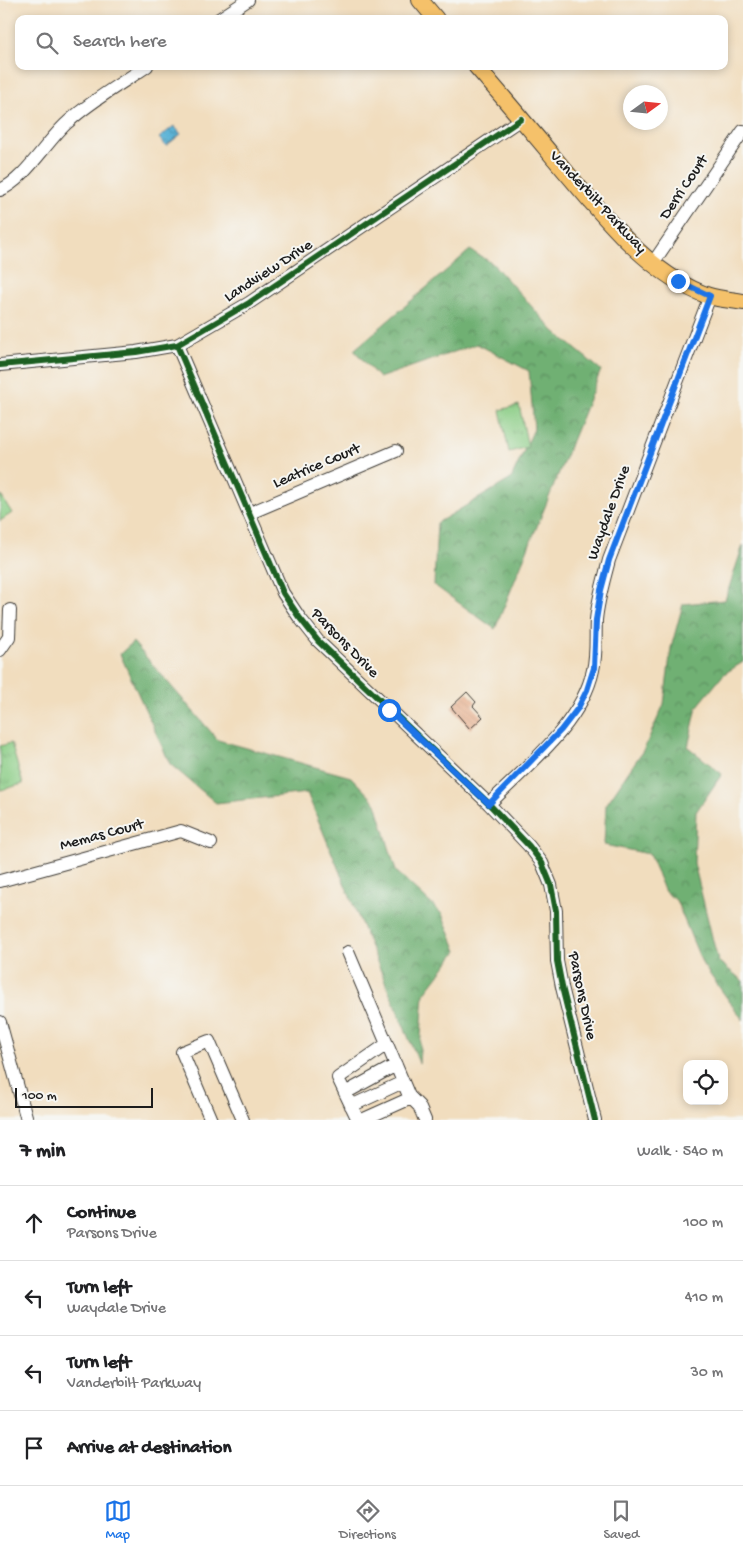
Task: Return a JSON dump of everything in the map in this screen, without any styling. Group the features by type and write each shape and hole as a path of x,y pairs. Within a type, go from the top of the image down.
{"main road":[{"path":"420,0 433,15"},
{"name":"Vanderbilt Parkway","path":"479,70 591,202 626,240 678,281 710,296 743,302"}],"street":[{"path":"226,15 248,0"},
{"path":"0,190 5,188 23,172 67,122 141,70"},
{"name":"Landview Drive","path":"0,365 136,352 177,345 249,303 522,119"},
{"name":"Derri Court","path":"653,263 743,131"},
{"name":"Waydale Drive","path":"489,804 561,730 578,708 587,690 594,668 596,620 609,560 710,296"},
{"name":"Parsons Drive","path":"177,345 284,593 299,618 318,641 489,804 529,846 542,863 551,885 556,910 557,961 562,988 595,1120"},
{"name":"Leatrice Court","path":"250,513 396,451"},
{"path":"0,650 10,637 10,610"},
{"name":"Memas Court","path":"0,881 181,831 211,843"},
{"path":"348,952 403,1082 411,1098 419,1106 425,1120"},
{"path":"0,1022 27,1120"},
{"path":"211,1120 182,1052 209,1041 243,1120"},
{"path":"358,1120 338,1078 387,1044"},
{"path":"345,1092 396,1065"},
{"path":"351,1106 403,1082"},
{"path":"362,1120 411,1098"}],"green space":[{"path":"470,250 492,263 554,331 601,370 495,629 434,585 437,523 511,479 534,429 529,371 477,344 379,378 354,350"},
{"path":"519,405 528,447 509,452 500,410"},
{"path":"0,494 12,513 0,521"},
{"path":"743,545 743,662 724,674 697,707 688,747 722,774 696,812 694,863 718,961 743,981 743,1020 703,965 676,900 665,892 649,854 604,845 606,805 644,749 664,704 671,648 683,604 725,600"},
{"path":"133,642 218,740 351,777 376,803 396,871 442,914 457,951 424,994 419,1063 307,793 216,803 170,764 120,654"},
{"path":"11,743 23,784 1,790 0,746"}],"water":[{"path":"174,126 181,134 166,146 159,138"}],"building":[{"path":"467,692 476,702 473,706 483,717 470,729 451,707"}],"cycle path":[{"path":"0,365 136,352 177,345 249,303 521,119"},
{"path":"177,345 283,593 299,617 318,641 489,804 529,846 542,863 551,885 556,911 557,961 562,987 595,1120"}],"route":[{"path":"389,710 489,804 561,730 578,708 587,690 594,668 596,620 609,560 710,296 678,281"}]}
